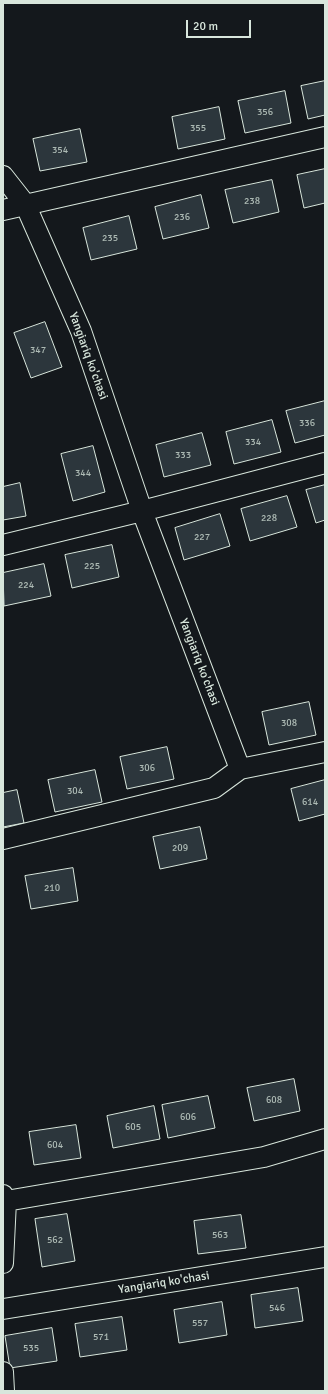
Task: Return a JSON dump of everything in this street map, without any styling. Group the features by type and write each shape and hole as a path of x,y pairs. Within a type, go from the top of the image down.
{"street":[{"path":"3,210 325,137"},
{"name":"Yangiariq ko'chasi","path":"3,176 26,204 81,331 142,511 240,769"},
{"path":"3,545 142,511 325,463"},
{"path":"3,839 214,788 240,769 325,752"},
{"path":"3,1263 5,1198 264,1157 325,1138"},
{"name":"Yangiariq ko'chasi","path":"3,1309 325,1257"},
{"path":"3,1372 4,1391"}],"building":[{"path":"325,81 325,115 308,119 301,86"},
{"path":"285,91 291,123 245,133 238,101"},
{"path":"219,107 225,139 178,149 172,117"},
{"path":"80,129 87,162 40,171 33,139"},
{"path":"325,169 325,203 304,208 297,175"},
{"path":"272,180 279,212 233,223 225,190"},
{"path":"201,195 209,228 163,239 155,207"},
{"path":"129,216 137,249 91,260 83,228"},
{"path":"45,322 62,367 31,378 14,333"},
{"path":"325,401 325,435 295,443 286,411"},
{"path":"272,420 281,452 234,464 226,432"},
{"path":"202,433 211,465 164,477 156,445"},
{"path":"93,446 105,492 73,501 61,454"},
{"path":"20,483 26,516 3,520 3,487"},
{"path":"325,485 325,520 316,523 306,490"},
{"path":"287,496 297,527 250,541 241,509"},
{"path":"220,514 230,546 184,560 175,528"},
{"path":"112,545 119,577 72,588 65,555"},
{"path":"44,564 51,596 4,606 3,573"},
{"path":"309,702 316,735 269,745 262,712"},
{"path":"167,747 174,779 127,789 120,757"},
{"path":"95,770 102,802 55,812 48,780"},
{"path":"325,780 325,814 299,821 291,789"},
{"path":"17,790 24,823 3,827 3,793"},
{"path":"200,827 207,859 160,869 153,837"},
{"path":"73,868 78,901 31,909 25,876"},
{"path":"294,1079 300,1111 254,1121 247,1088"},
{"path":"208,1096 215,1128 168,1138 162,1105"},
{"path":"154,1106 160,1139 113,1148 107,1116"},
{"path":"76,1125 81,1158 34,1165 29,1132"},
{"path":"67,1214 75,1261 42,1267 35,1219"},
{"path":"241,1215 246,1248 198,1254 194,1221"},
{"path":"298,1288 303,1321 255,1328 251,1295"},
{"path":"222,1302 227,1335 179,1343 174,1310"},
{"path":"122,1317 127,1350 80,1357 75,1324"},
{"path":"52,1328 57,1361 10,1368 5,1336"}]}
